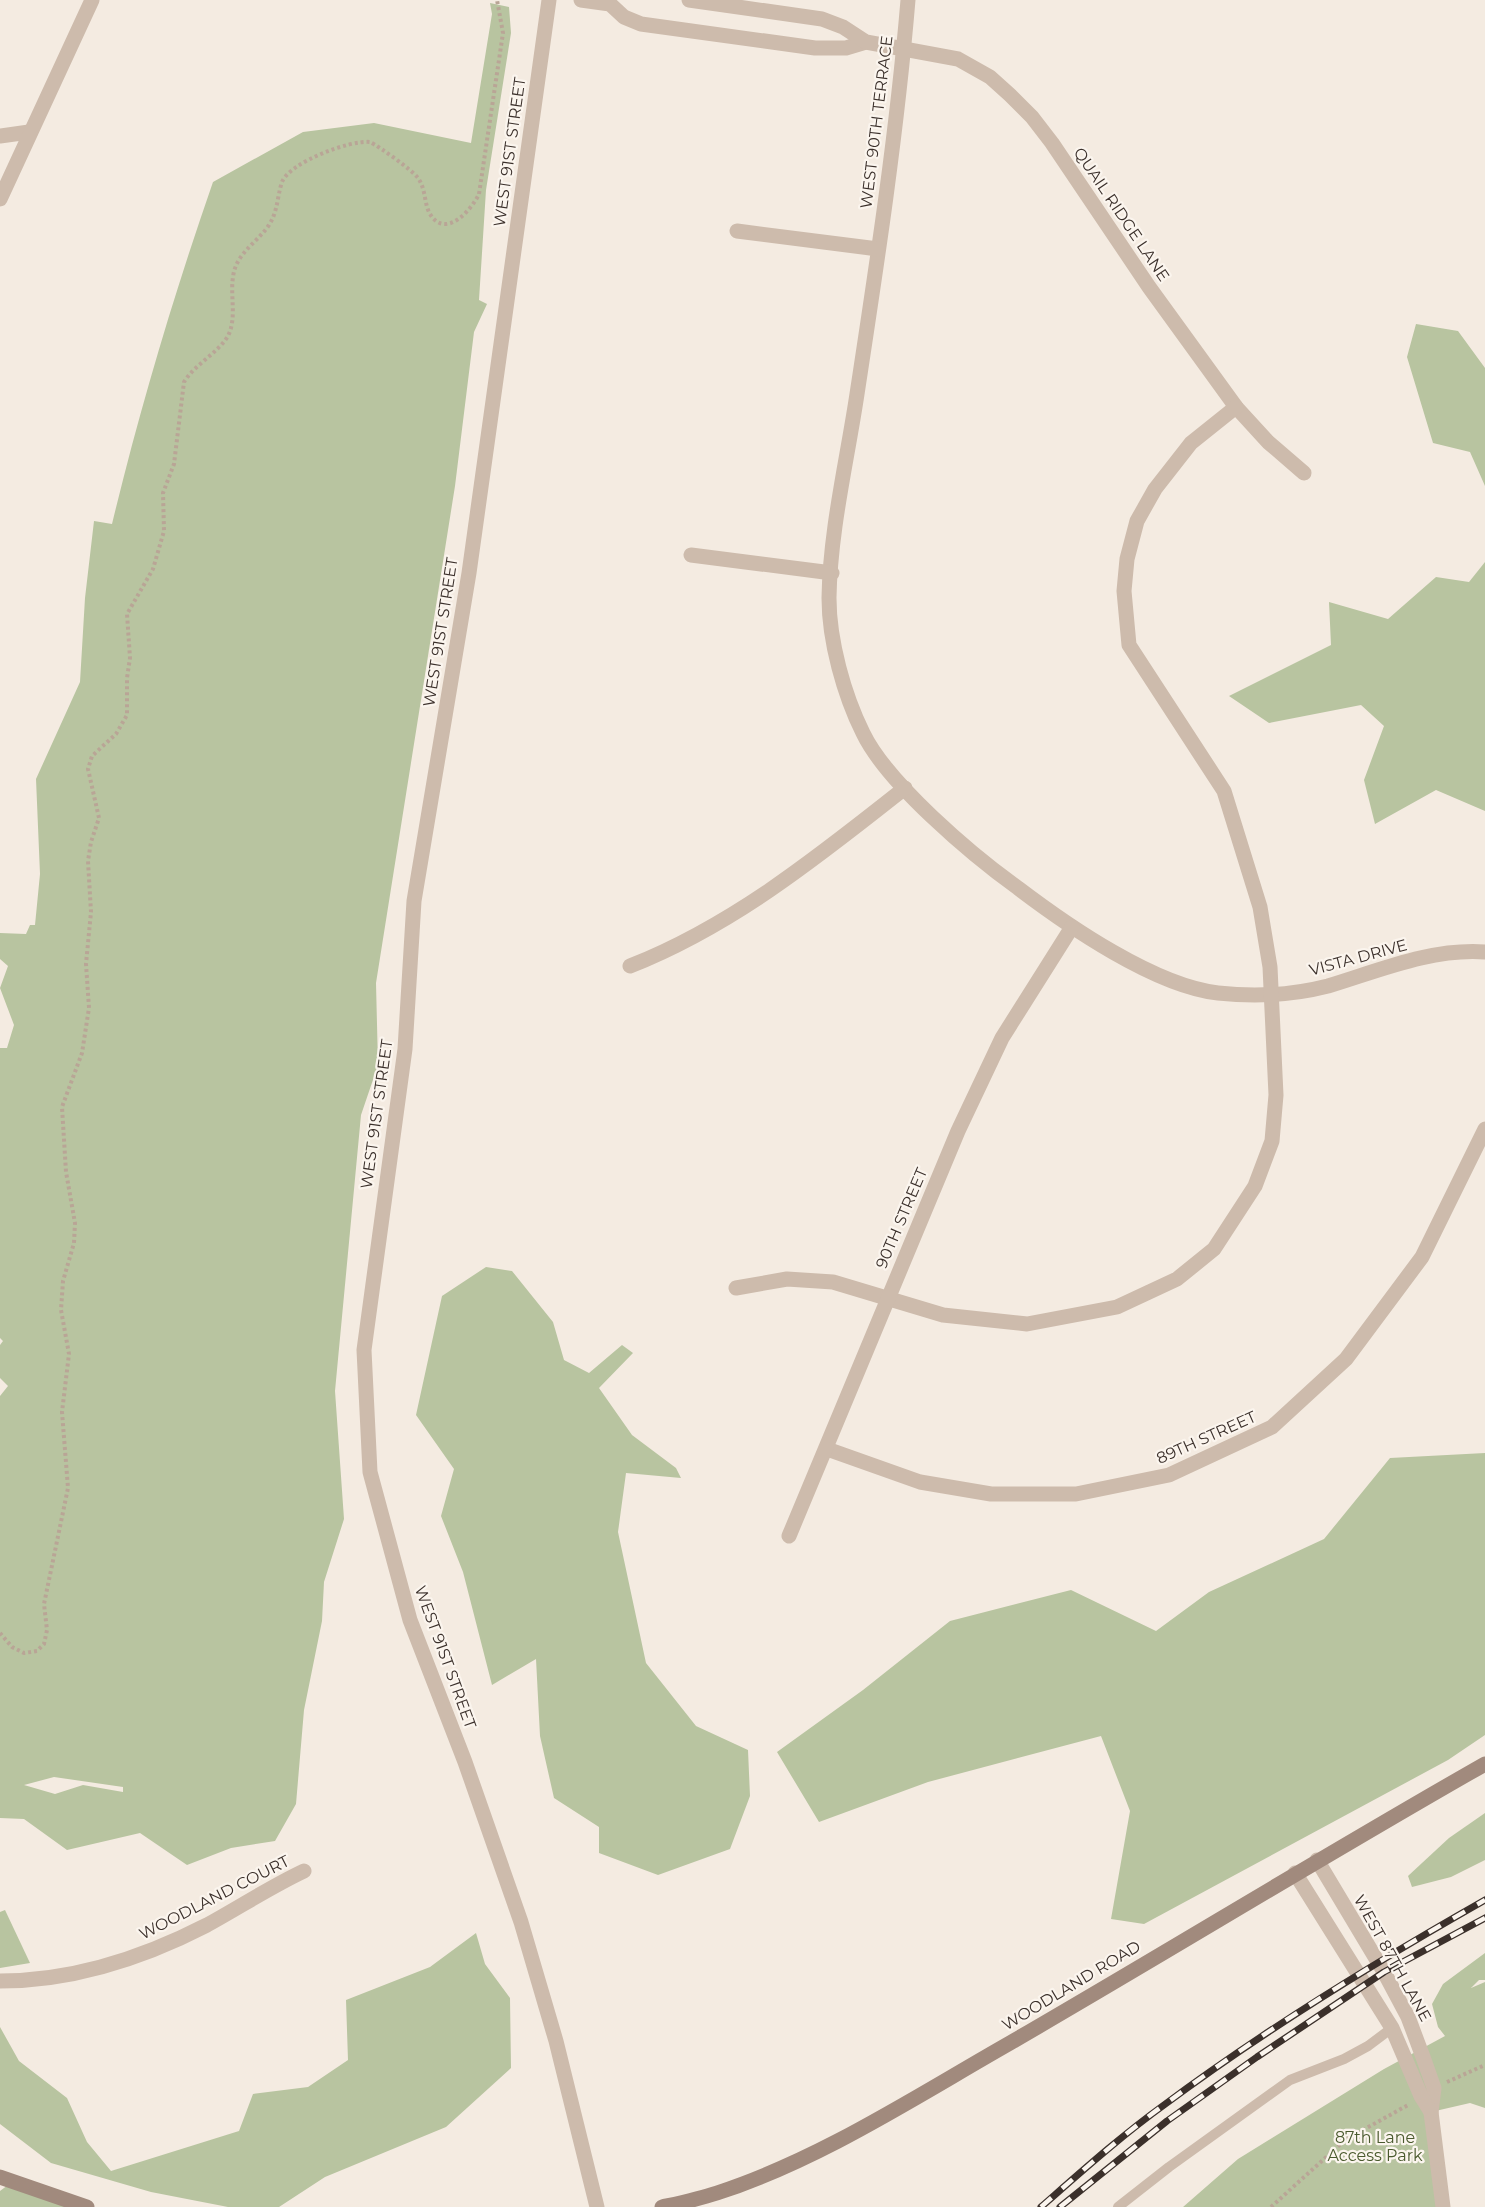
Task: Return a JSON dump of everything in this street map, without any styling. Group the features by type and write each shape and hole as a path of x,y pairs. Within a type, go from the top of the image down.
{"main road":[{"name":"WOODLAND ROAD","path":"662,2207 716,2194 783,2167 871,2122 1485,1764"},
{"path":"0,2176 87,2207"}],"street":[{"path":"0,199 92,0"},
{"name":"WEST 91ST STREET","path":"549,0 469,573 414,901 405,1048 364,1350 370,1472 410,1620 465,1762 521,1922 556,2041 597,2207"},
{"name":"QUAIL RIDGE LANE","path":"581,0 614,2 624,17 641,24 814,48 846,48 866,42 904,47 958,59 990,77 1032,117 1092,199 1149,287 1236,407 1268,442 1304,473"},
{"name":"QUAIL RIDGE LANE","path":"689,0 822,19 843,27 866,42"},
{"name":"WEST 90TH TERRACE","path":"905,788 863,735 836,657 829,600 878,249 908,0"},
{"path":"0,136 29,132"},
{"path":"737,231 878,249"},
{"path":"736,1288 787,1279 833,1282 943,1315 1027,1324 1117,1307 1177,1279 1214,1249 1255,1186 1272,1141 1276,1095 1273,995 1260,907 1224,791 1128,645 1124,591 1127,560 1137,521 1155,489 1191,442 1236,407"},
{"path":"691,555 832,573"},
{"path":"630,966 675,948 807,866 905,788"},
{"name":"VISTA DRIVE","path":"905,788 984,863 1072,927 1167,979 1216,993 1273,995 1326,986 1383,967 1470,951 1485,952"},
{"name":"90TH STREET","path":"789,1536 958,1131 1002,1038 1072,927"},
{"name":"89TH STREET","path":"827,1449 920,1482 991,1494 1076,1494 1169,1475 1272,1427 1346,1359 1422,1257 1485,1129"},
{"name":"WEST 87TH LANE","path":"1317,1860 1408,2017 1431,2112 1443,2207"},
{"name":"WOODLAND COURT","path":"0,1981 59,1976 106,1967 150,1952 304,1871"},
{"name":"WEST 87TH LANE","path":"1295,1873 1392,2028 1427,2092"}],"lane":[{"path":"1118,2207 1169,2167 1290,2080 1360,2050 1392,2028"}],"path":[{"path":"0,1633 12,1647 24,1653 37,1651 44,1644 46,1630 44,1604 68,1488 62,1412 69,1354 61,1310 63,1281 74,1243 75,1223 66,1172 62,1107 82,1053 89,1008 86,964 91,912 88,861 91,842 99,818 88,769 92,756 116,734 127,715 126,678 130,658 127,614 153,569 164,531 163,493 174,464 184,382 190,371 227,336 232,321 233,276 238,259 267,227 275,214 282,182 297,164 346,144 358,141 370,142 419,179 430,214 438,221 448,223 466,215 479,194 502,45 503,33 497,0"},
{"path":"1271,2207 1345,2140 1427,2092 1485,2065"}],"green space":[{"path":"490,3 509,7 511,33 486,190 479,300 487,304 474,332 455,486 376,983 378,1065 361,1115 335,1391 344,1519 324,1582 322,1621 304,1710 296,1804 275,1841 231,1848 187,1865 140,1833 67,1850 24,1819 0,1818 0,1396 8,1386 0,1378 0,1345 3,1341 0,1338 0,1048 7,1048 14,1025 0,988 8,966 0,959 0,933 26,934 30,925 35,925 40,874 36,779 80,682 85,598 94,521 112,524 158,352 213,182 303,132 374,123 471,143 492,14","holes":["54,1777 123,1787 123,1792 83,1785 55,1794 24,1785"]},
{"path":"1416,324 1458,331 1485,368 1485,486 1470,452 1433,443 1407,357"},
{"path":"1485,562 1485,811 1436,790 1375,824 1364,780 1384,726 1361,705 1269,723 1229,696 1331,645 1329,602 1388,619 1436,577 1469,582"},
{"path":"486,1267 512,1271 553,1322 564,1360 589,1373 622,1345 633,1353 599,1388 632,1435 676,1468 681,1478 626,1473 618,1532 646,1663 696,1726 748,1750 750,1796 730,1849 658,1875 599,1853 599,1827 554,1798 540,1736 536,1659 492,1685 463,1572 441,1516 454,1469 416,1415 442,1296"},
{"path":"1485,1453 1485,1735 1448,1760 1144,1924 1111,1919 1130,1811 1101,1736 928,1782 819,1822 777,1752 863,1690 950,1621 1071,1590 1156,1631 1209,1592 1324,1539 1390,1458"},
{"path":"1485,1813 1485,1860 1451,1877 1412,1887 1408,1876 1449,1838"},
{"path":"5,1910 30,1963 0,1968 0,1912"},
{"path":"476,1933 485,1964 510,1998 511,2068 446,2127 325,2177 279,2207 228,2207 151,2192 51,2163 0,2124 0,2027 19,2061 67,2098 87,2142 111,2171 239,2131 253,2094 308,2087 348,2060 346,2000 430,1967"},
{"name":"87th Lane Access Park","path":"1485,1953 1485,1980 1479,1980 1471,1988 1485,1982 1485,2108 1470,2103 1431,2112 1443,2207 1183,2207 1238,2159 1384,2069 1445,2036 1438,2027 1432,2004 1443,1984"},
{"path":"12,2182 87,2207 0,2207 0,2191"}],"railway":[{"path":"1041,2207 1132,2129 1281,2023 1485,1900"},
{"path":"1060,2207 1167,2121 1257,2057 1384,1972 1485,1918"}]}
